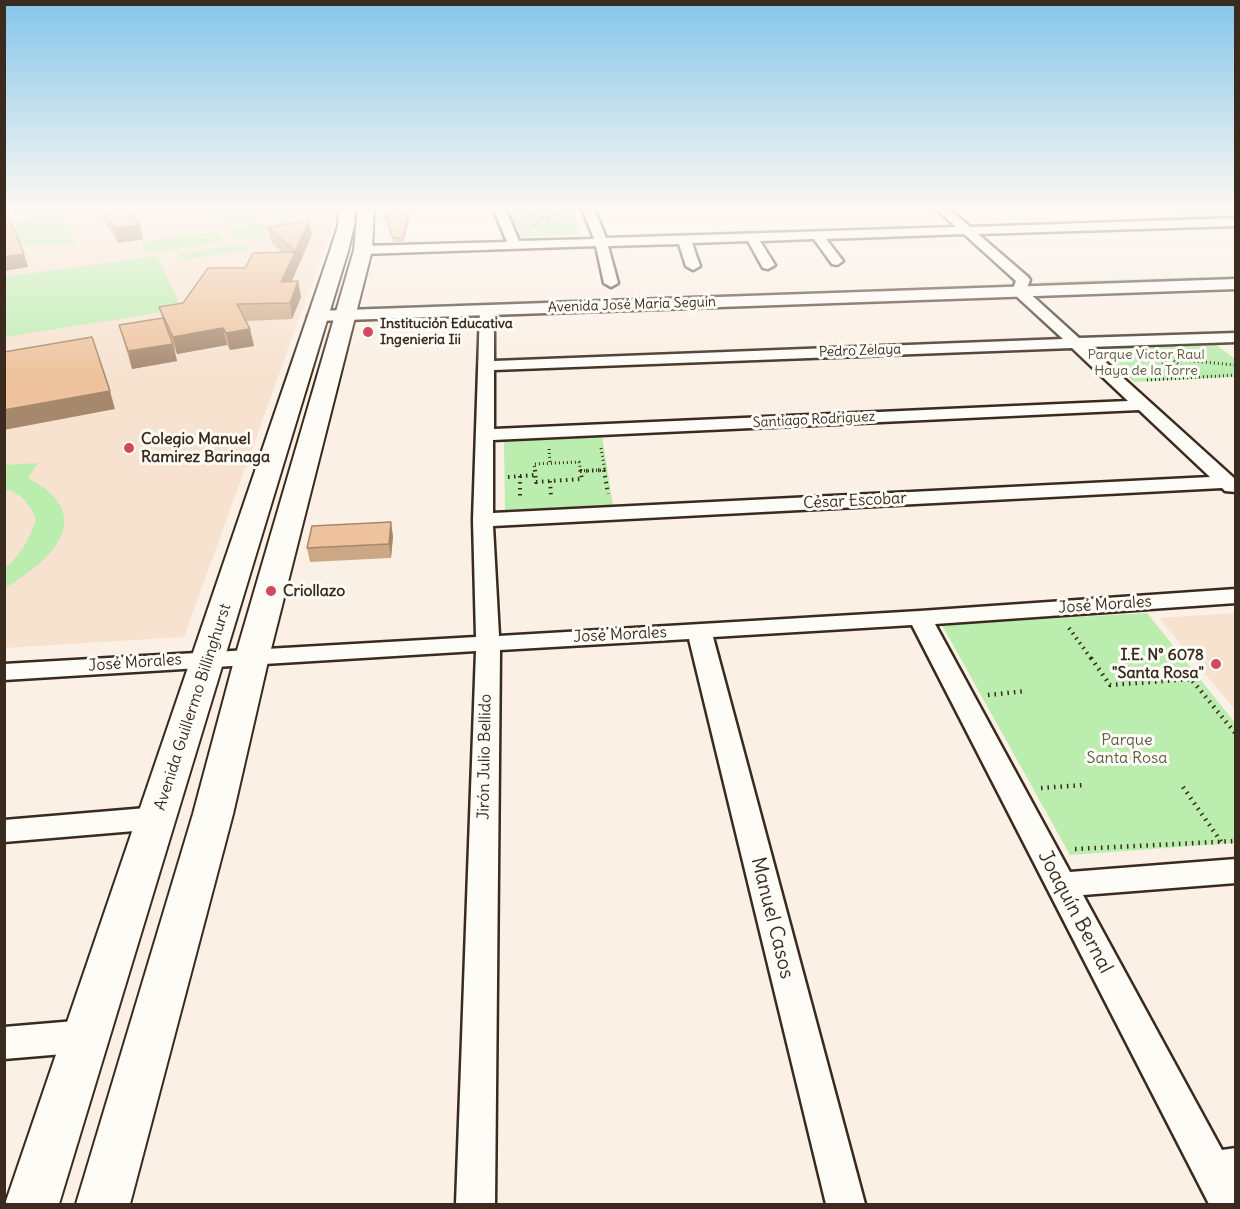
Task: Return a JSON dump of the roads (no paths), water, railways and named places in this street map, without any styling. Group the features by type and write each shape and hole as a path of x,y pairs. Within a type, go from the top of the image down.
{"main road":[{"name":"Avenida Guillermo Billinghurst","path":"103,1204 213,814 333,309 340,264"},
{"name":"Avenida Guillermo Billinghurst","path":"32,1204 208,658 333,309 356,264"}],"street":[{"path":"607,264 611,283"},
{"path":"1000,264 1075,343 1231,486"},
{"name":"Avenida José María Seguín","path":"333,309 487,310 1021,286 1236,272"},
{"name":"Avenida José María Seguín","path":"333,309 1021,286 1236,284"},
{"name":"Jirón Julio Bellido","path":"476,1204 488,643 483,520 487,310"},
{"name":"Pedro Zelaya","path":"485,366 1236,337"},
{"path":"1215,338 1236,352"},
{"name":"Santiago Rodríguez","path":"486,435 1143,405"},
{"name":"César Escobar","path":"483,520 1231,486"},
{"name":"José Morales","path":"4,672 208,658 920,618 1236,596"},
{"name":"Joaquín Bernal","path":"920,618 1060,885 1224,1169 1230,1204"},
{"name":"Manuel Casos","path":"699,630 846,1204"},
{"path":"4,831 158,818"},
{"path":"1060,885 1231,860"},
{"path":"4,1043 87,1036"}],"place":[{"name":"Institución Educativa Ingenieria Iii","path":"368,332"},
{"name":"Colegio Manuel Ramirez Barinaga","path":"129,448"},
{"name":"Criollazo","path":"271,591"},
{"name":"I.E. N° 6078 \"Santa Rosa\"","path":"1216,664"}],"park label":[{"name":"Parque Victor Raul Haya de la Torre","path":"1146,364"},
{"name":"Parque Santa Rosa","path":"1127,749"}]}
